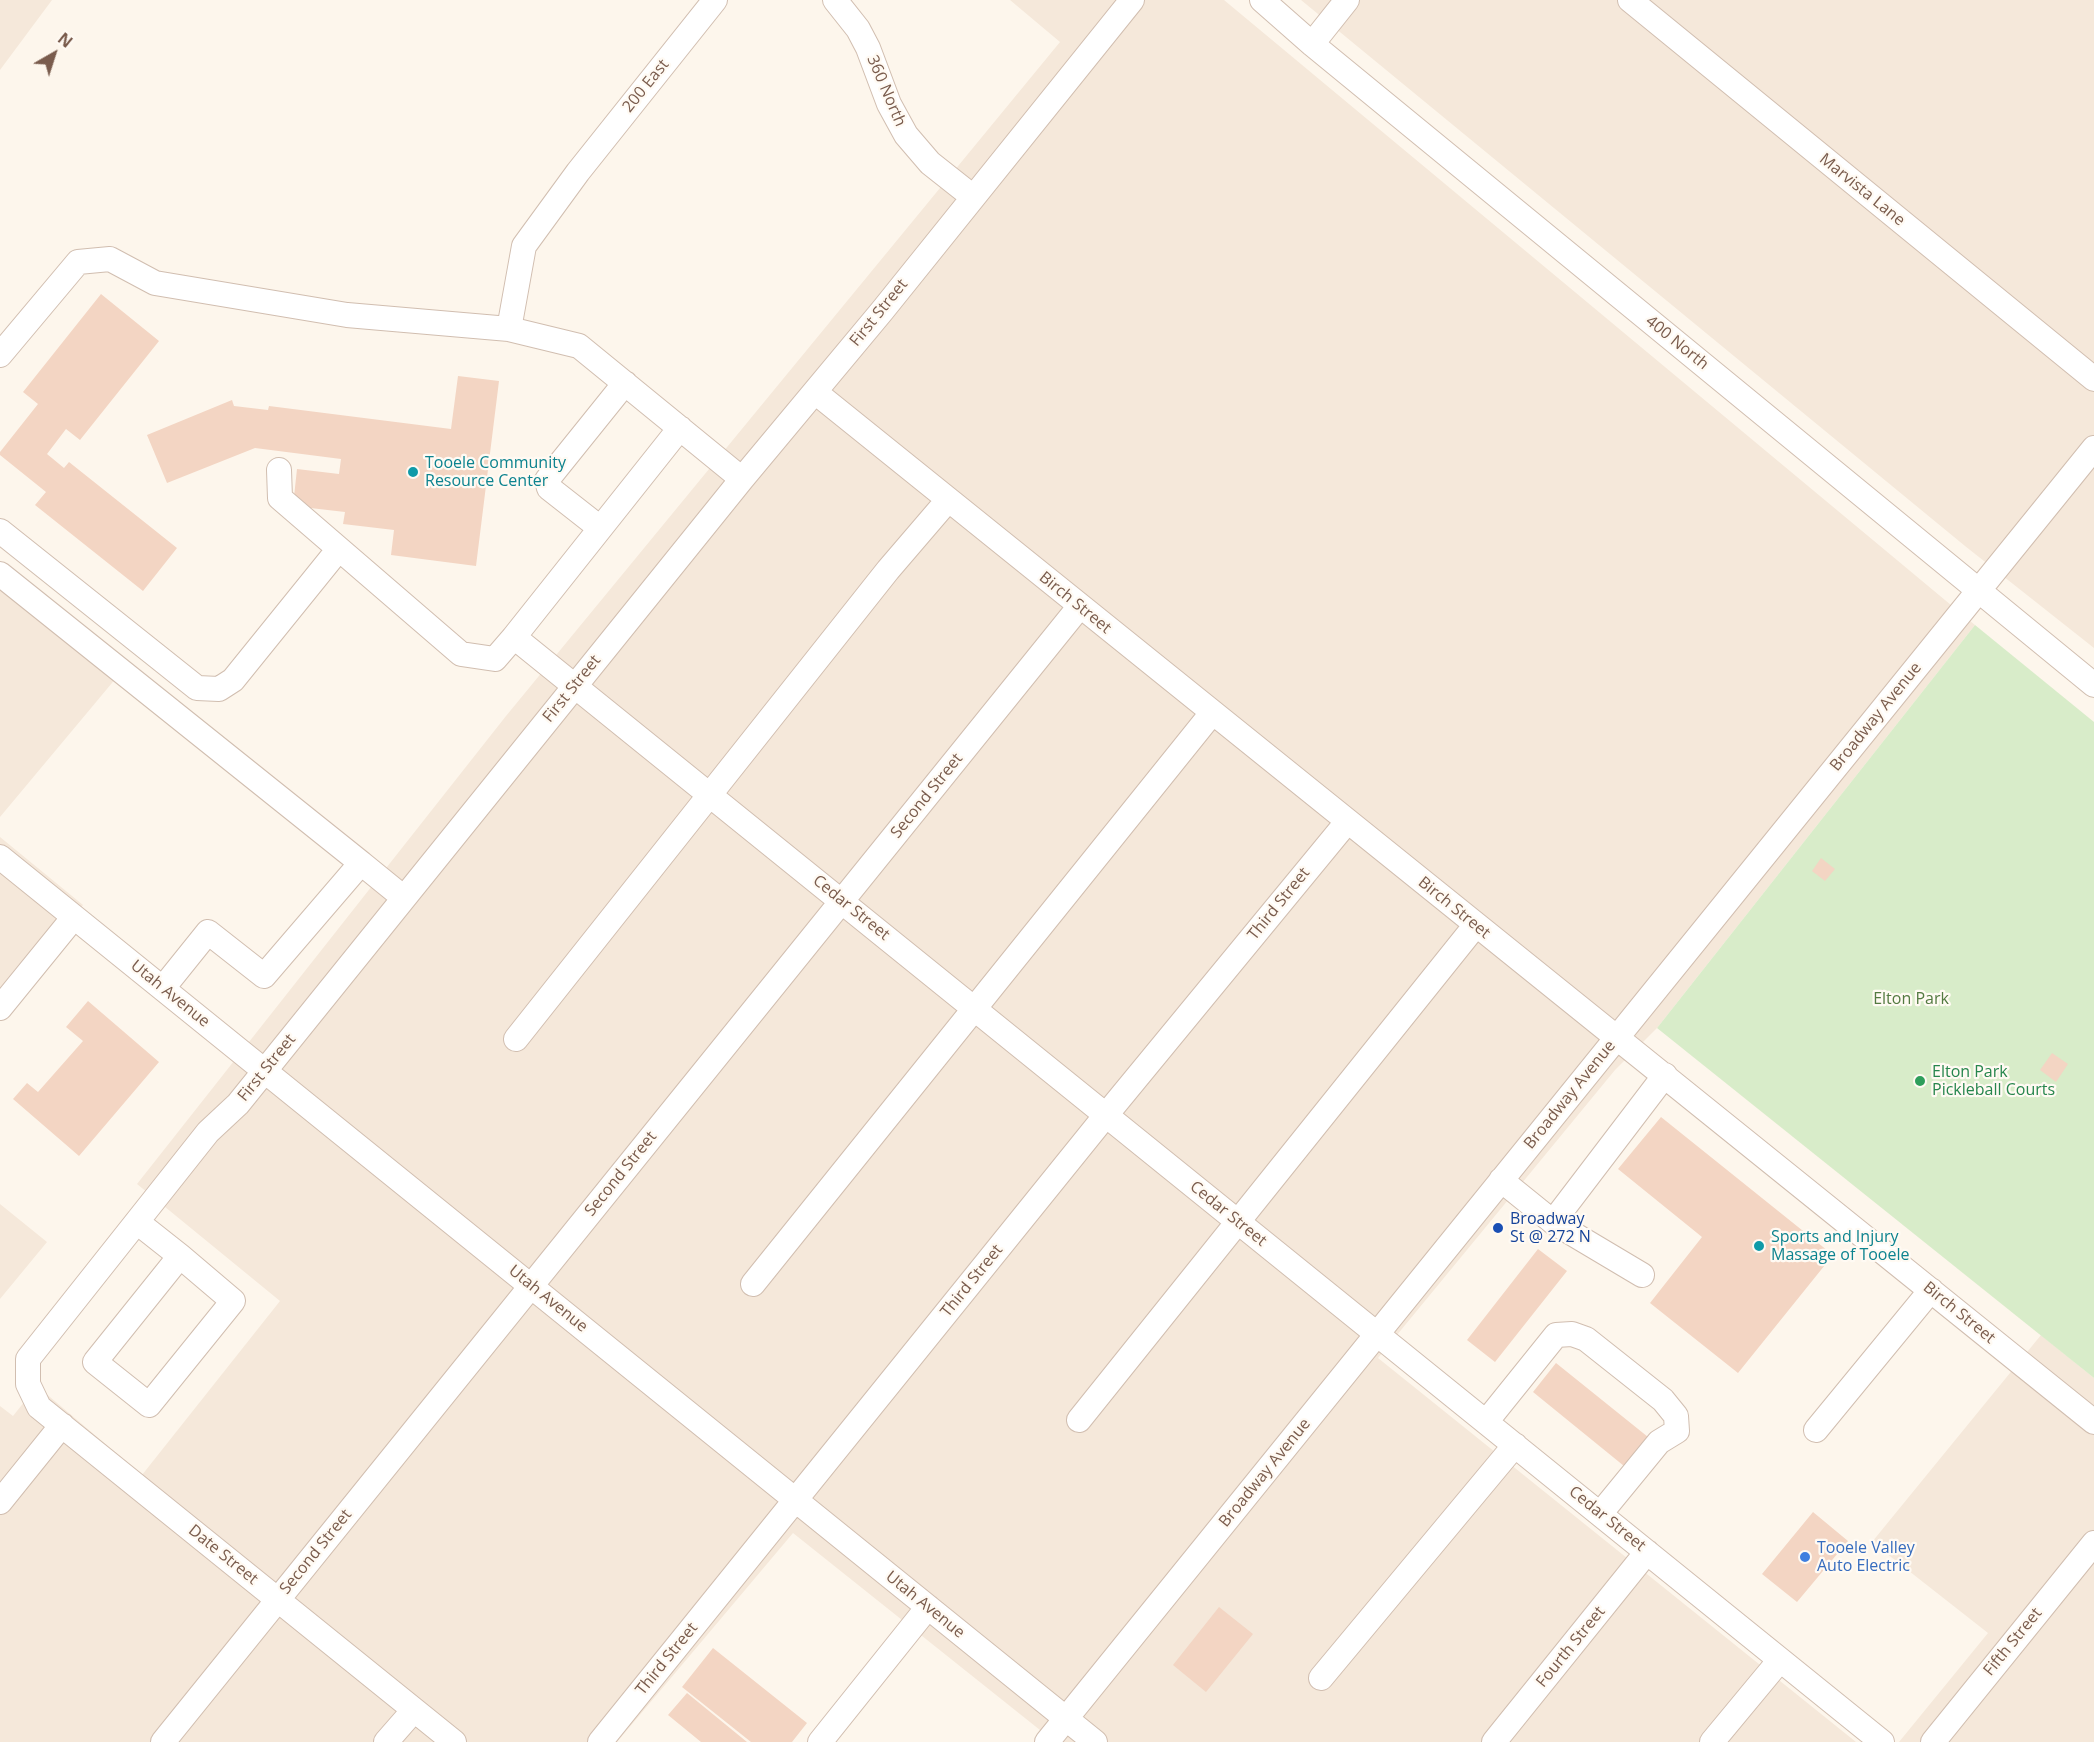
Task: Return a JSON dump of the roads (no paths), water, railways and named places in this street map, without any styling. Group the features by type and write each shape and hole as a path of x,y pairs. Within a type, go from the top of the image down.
{"street":[{"name":"200 East","path":"509,329 524,246 578,172 715,0"},
{"name":"360 North","path":"835,0 858,29 868,48 889,104 906,135 930,163 973,197"},
{"name":"First Street","path":"28,1384 27,1359 208,1132 238,1104 265,1071 1132,0"},
{"name":"400 North","path":"1262,0 1312,44 2094,684"},
{"path":"1312,44 1347,0"},
{"name":"Marvista Lane","path":"1630,0 2094,380"},
{"path":"0,355 78,262 110,260 155,283 347,315 509,329 579,346 742,479"},
{"path":"600,528 549,488 548,480 625,383"},
{"name":"Birch Street","path":"815,392 1475,926 1616,1039 1665,1075 2094,1422"},
{"path":"279,470 280,498 338,550 461,654 495,659 680,428"},
{"name":"Broadway Avenue","path":"1047,1742 2094,448"},
{"path":"516,1040 888,570 948,500"},
{"path":"0,531 197,688 219,689 233,680 338,550"},
{"path":"0,574 404,898"},
{"name":"Second Street","path":"163,1742 1080,606"},
{"name":"Cedar Street","path":"514,637 1882,1742"},
{"path":"753,1284 976,1010 1212,713"},
{"name":"Third Street","path":"600,1742 1106,1115 1347,822"},
{"name":"Utah Avenue","path":"0,857 1095,1742"},
{"path":"163,988 208,932 264,976 361,863"},
{"path":"0,1008 75,917"},
{"path":"1079,1420 1475,926"},
{"path":"1553,1222 1665,1075"},
{"path":"1501,1180 1553,1222 1642,1275"},
{"path":"137,1222 180,1256 233,1300 148,1405 95,1362 180,1256"},
{"path":"1816,1430 1931,1290"},
{"path":"1486,1422 1556,1335 1572,1334 1586,1339 1663,1400 1676,1416 1677,1431 1659,1442 1600,1514"},
{"name":"Date Street","path":"28,1384 39,1407 454,1742"},
{"path":"0,1502 62,1425"},
{"path":"1321,1678 1515,1445"},
{"name":"Fifth Street","path":"1933,1742 2094,1543"},
{"name":"Fourth Street","path":"1494,1742 1647,1552"},
{"path":"820,1742 928,1607"},
{"path":"1712,1742 1780,1660"},
{"path":"386,1742 414,1710"}],"place":[{"name":"Tooele Community Resource Center","path":"413,472"},
{"name":"Elton Park Pickleball Courts","path":"1920,1081"},
{"name":"Broadway St @ 272 N","path":"1498,1228"},
{"name":"Sports and Injury Massage of Tooele","path":"1759,1246"},
{"name":"Tooele Valley Auto Electric","path":"1805,1557"}],"park label":[{"name":"Elton Park","path":"1911,999"}]}
